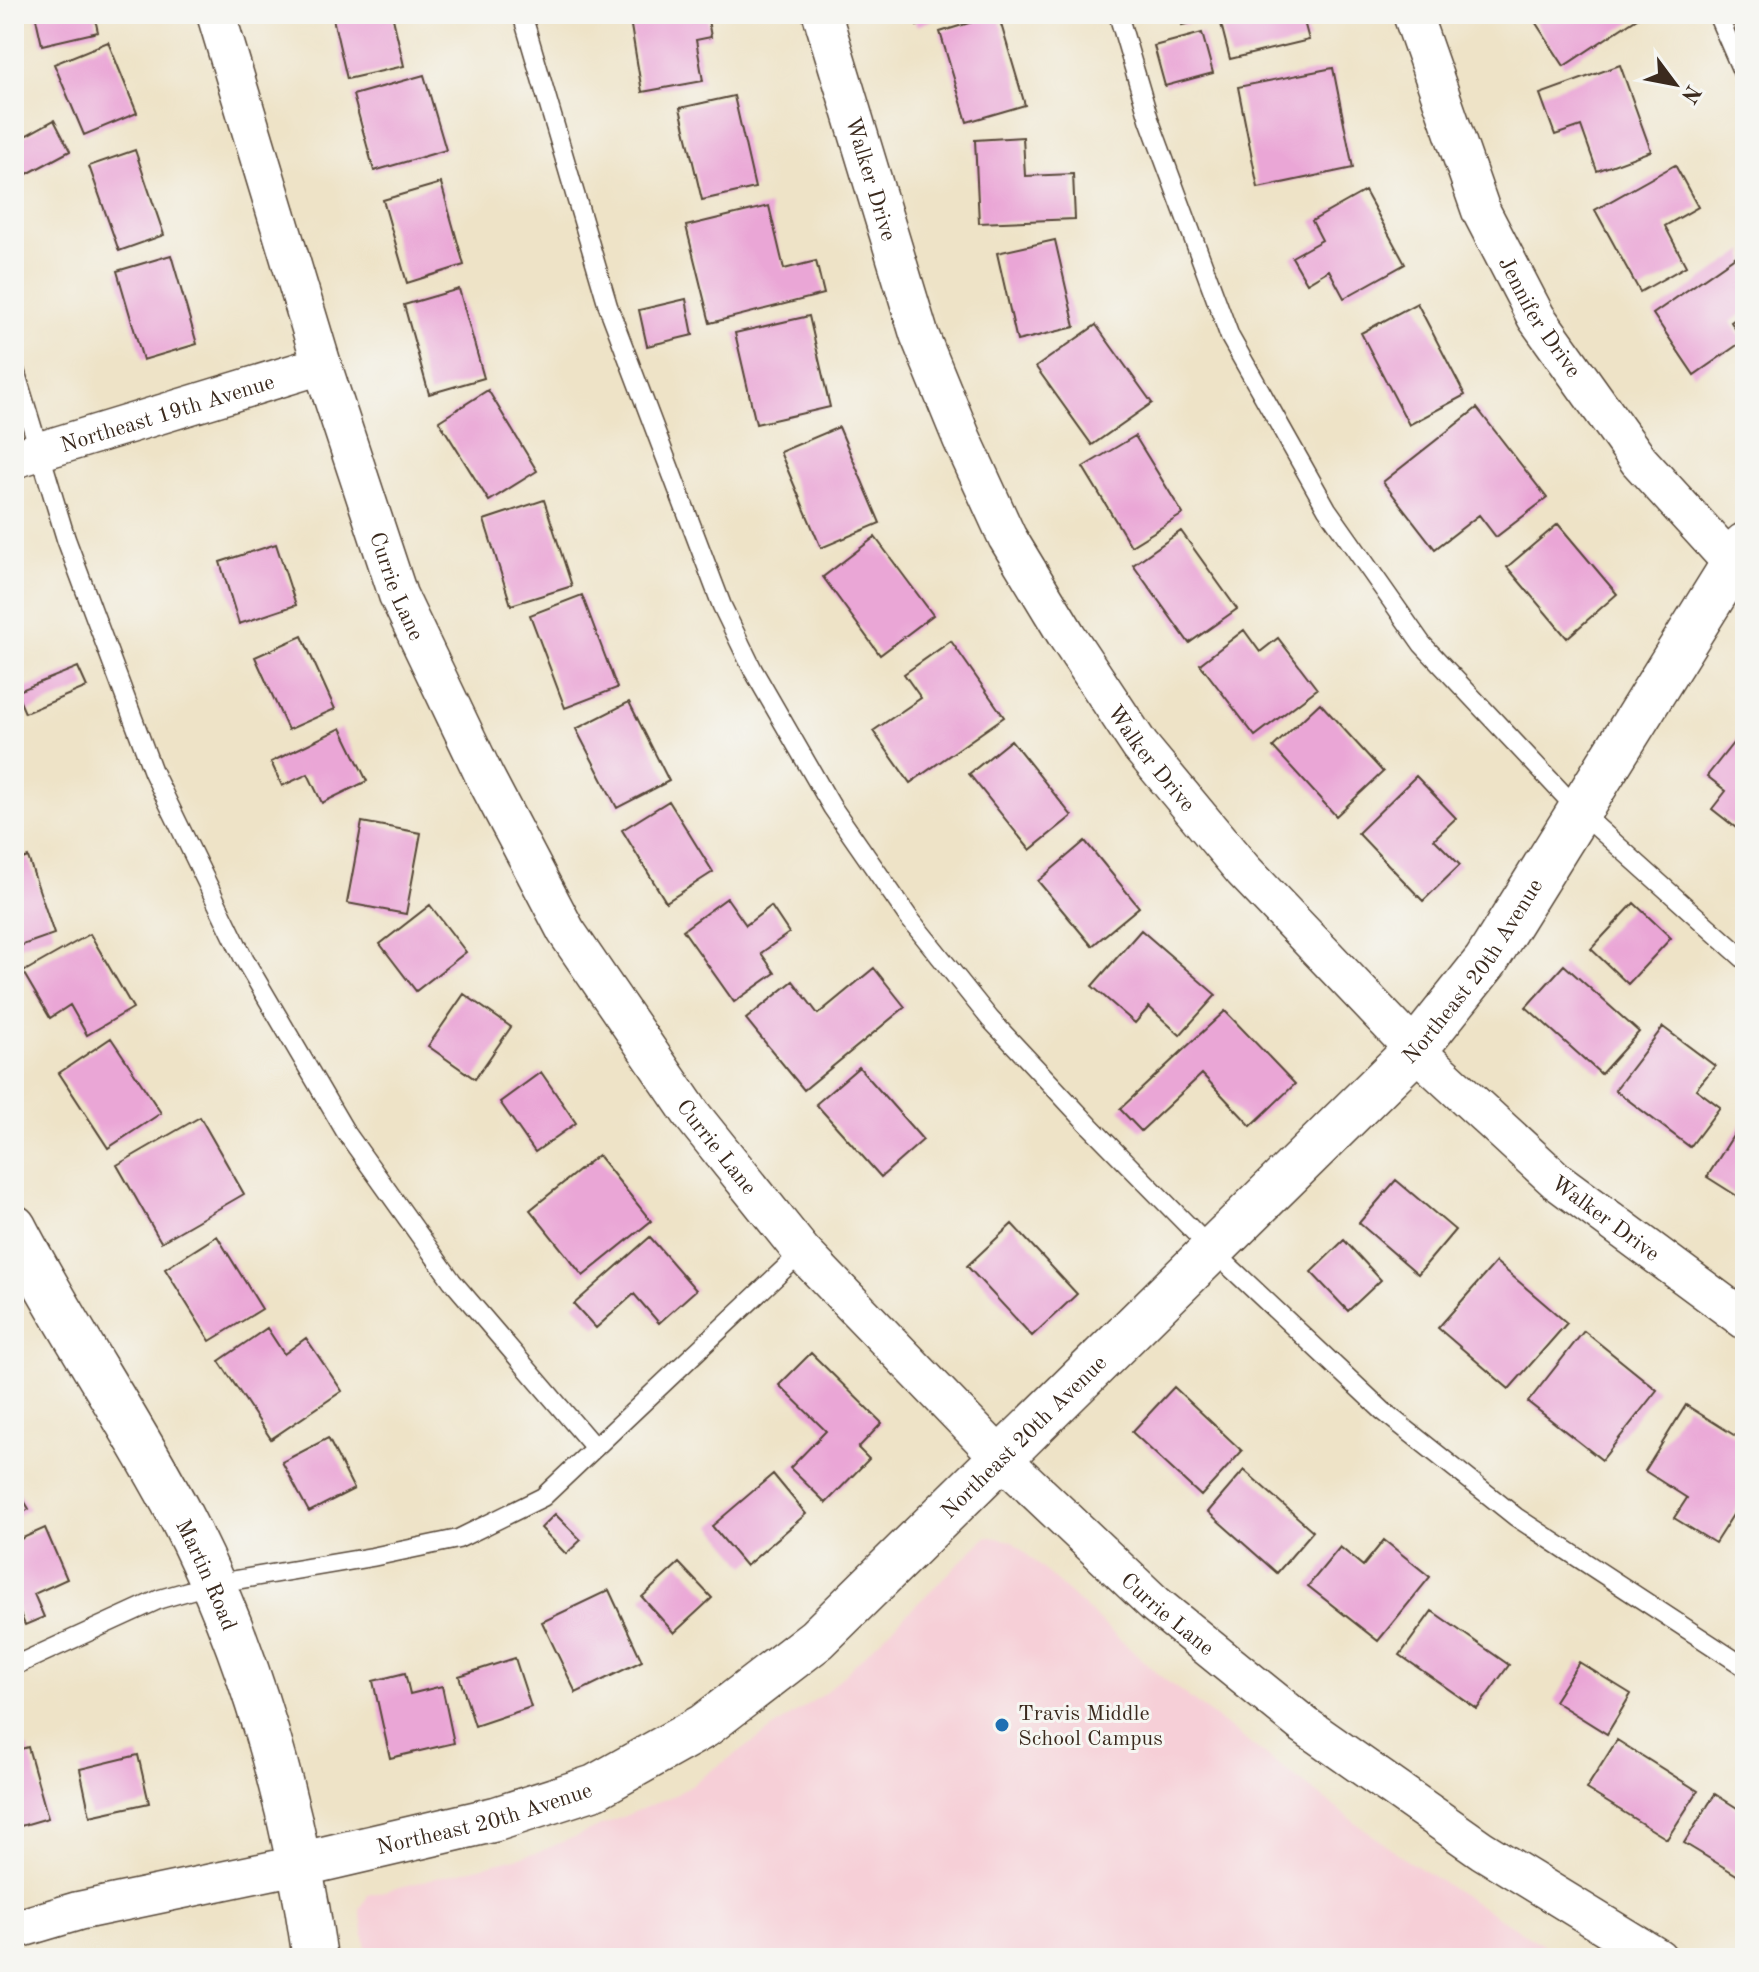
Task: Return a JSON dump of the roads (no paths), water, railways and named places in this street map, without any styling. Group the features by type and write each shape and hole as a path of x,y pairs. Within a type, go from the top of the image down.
{"street":[{"name":"Currie Lane","path":"216,14 322,365 398,595 484,775 566,931 692,1115 802,1252 1000,1457 1156,1605 1304,1725 1482,1850 1658,1958"},
{"name":"Walker Drive","path":"822,14 919,334 962,439 1007,537 1067,636 1140,746 1243,870 1415,1050 1557,1181 1745,1320"},
{"name":"Jennifer Drive","path":"1412,14 1481,211 1536,317 1639,461 1741,562"},
{"name":"Northeast 19th Avenue","path":"27,455 322,365"},
{"name":"Northeast 20th Avenue","path":"14,1930 78,1911 496,1819 595,1787 704,1726 817,1639 1415,1050 1486,961 1579,811 1741,562"},
{"name":"Martin Road","path":"14,1227 182,1519 236,1641 286,1806 315,1958"}],"lane":[{"path":"522,14 608,306 712,580 753,670 832,807 909,918 990,1019 1212,1250 1383,1411 1516,1517 1745,1667"},
{"path":"1118,14 1149,119 1230,337 1327,509 1422,644 1579,811 1745,960"},
{"path":"1717,14 1745,78"},
{"path":"14,367 27,455 66,539 153,772 244,959 345,1131 452,1281 595,1448"},
{"path":"14,1666 160,1599 212,1584 458,1539 543,1497 802,1252"}],"place":[{"name":"Travis Middle School Campus","path":"1002,1725"}]}
